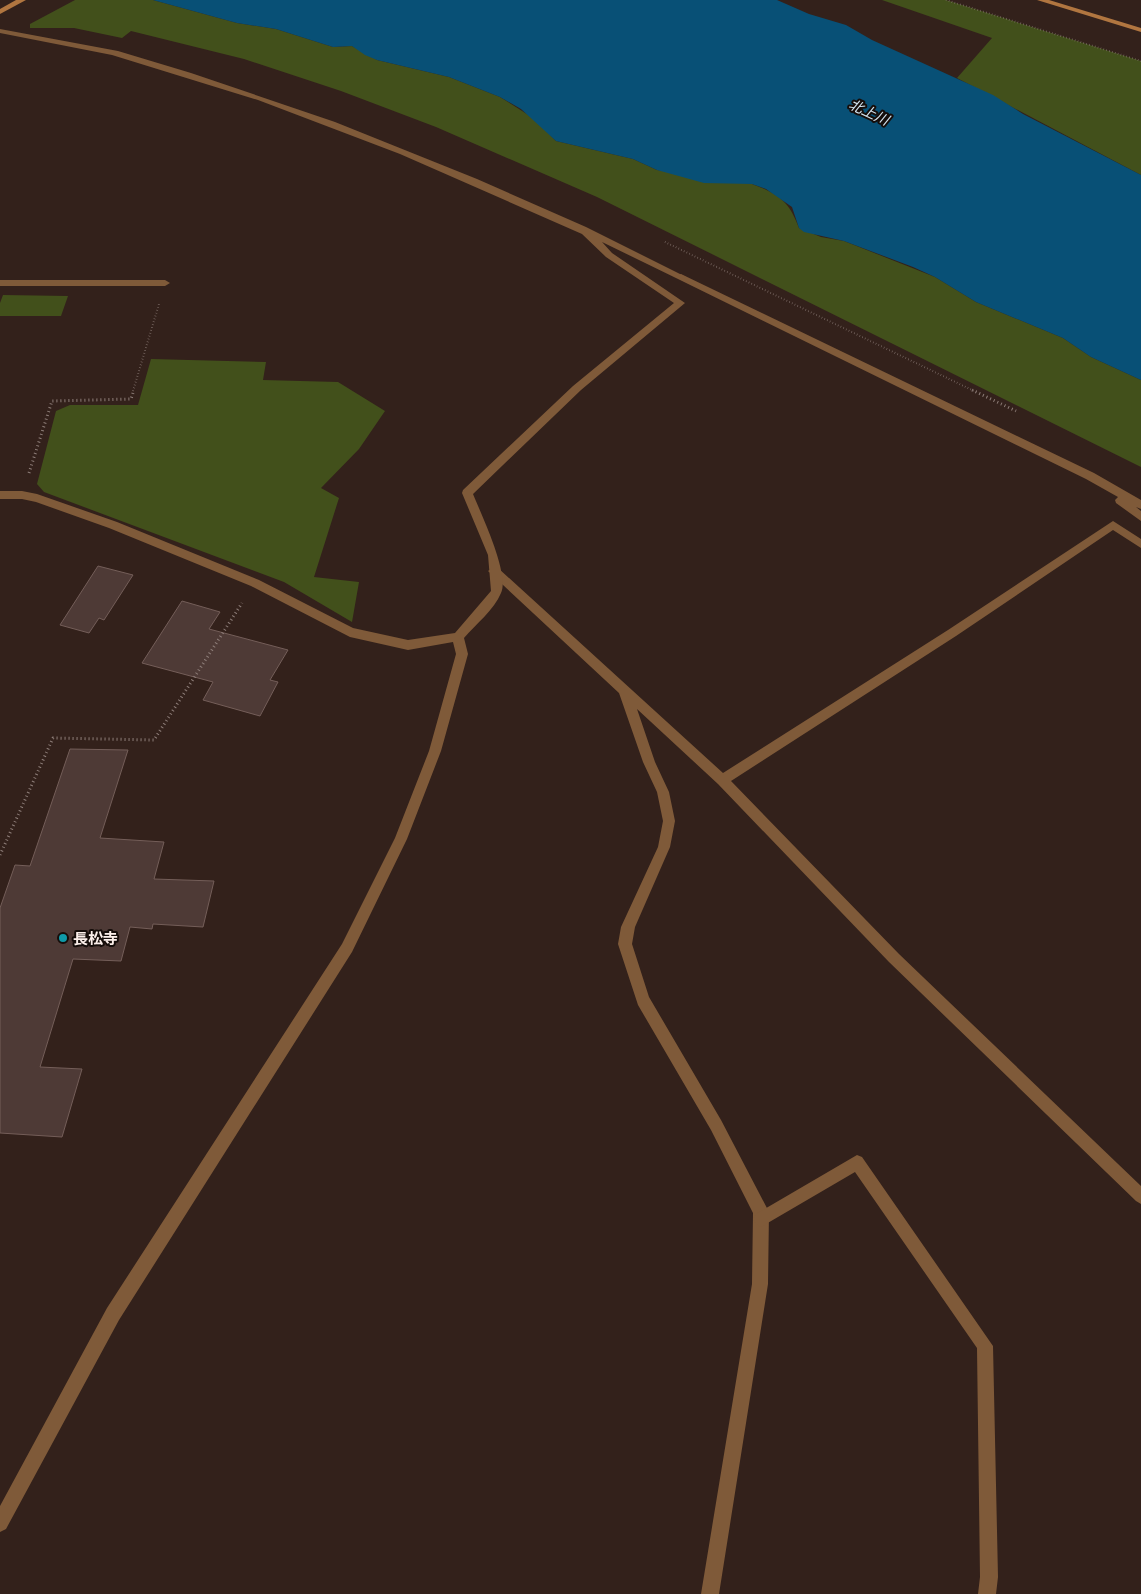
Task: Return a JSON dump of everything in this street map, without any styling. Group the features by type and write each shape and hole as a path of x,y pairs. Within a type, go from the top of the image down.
{"street":[{"path":"0,12 22,0"},
{"path":"1041,0 1141,30"},
{"path":"0,31 114,52 230,89 394,146 584,229 1090,476 1141,505"},
{"path":"0,496 22,495 113,525 254,583 350,632 408,645 458,637 491,602 497,591 493,555 467,493 577,388 680,303 609,255 584,229"},
{"path":"0,283 165,283"},
{"path":"1090,476 1141,517"},
{"path":"722,780 952,633 1113,525 1141,544"},
{"path":"494,571 722,780 894,958 1141,1196"},
{"path":"0,1523 113,1314 347,948 401,839 435,751 462,654 458,637"},
{"path":"624,690 648,762 663,792 669,822 664,847 628,927 625,944 643,1000 716,1125 762,1212 760,1284 710,1594"},
{"path":"761,1219 856,1162 985,1346 989,1577 987,1594"}],"path":[{"path":"946,0 1141,61"},
{"path":"22,495 52,401 131,399 165,283"},
{"path":"0,855 53,738 154,740 254,583"}],"green space":[{"path":"75,0 153,0 237,23 276,29 333,47 352,46 377,60 449,77 500,97 533,118 556,141 633,159 657,170 752,184 769,191 787,205 799,228 821,237 844,241 935,277 976,302 1063,338 1091,357 1141,380 1141,467 597,197 436,127 341,91 244,59 131,31 122,38 74,28 30,28 30,24"},
{"path":"882,0 946,0 1141,61 1141,175 957,78 992,38"},
{"path":"3,295 68,296 61,316 0,316 0,303"},
{"path":"151,359 266,362 263,380 338,382 385,411 359,449 321,488 339,498 314,577 359,582 352,622 284,582 44,492 37,484 56,411 70,405 138,405"}],"water":[{"name":"北上川","path":"153,0 777,0 809,14 846,25 872,40 993,95 1023,114 1141,175 1141,380 1091,357 1063,338 976,302 935,277 913,267 844,241 804,232 799,228 792,207 766,189 752,184 704,183 657,170 633,159 556,141 521,109 500,97 449,77 377,60 365,55 352,46 333,47 276,29 237,23"}],"building":[{"path":"98,566 133,575 104,620 99,618 89,633 60,625"},
{"path":"182,601 220,612 209,629 288,650 270,680 278,682 260,716 203,700 213,682 142,663"},
{"name":"長松寺","path":"70,749 128,750 100,838 164,842 154,879 214,881 203,927 153,924 152,929 130,927 121,961 73,959 40,1067 82,1069 62,1137 0,1133 0,908 15,865 30,866"}],"place":[{"name":"長松寺","path":"63,938"}]}
